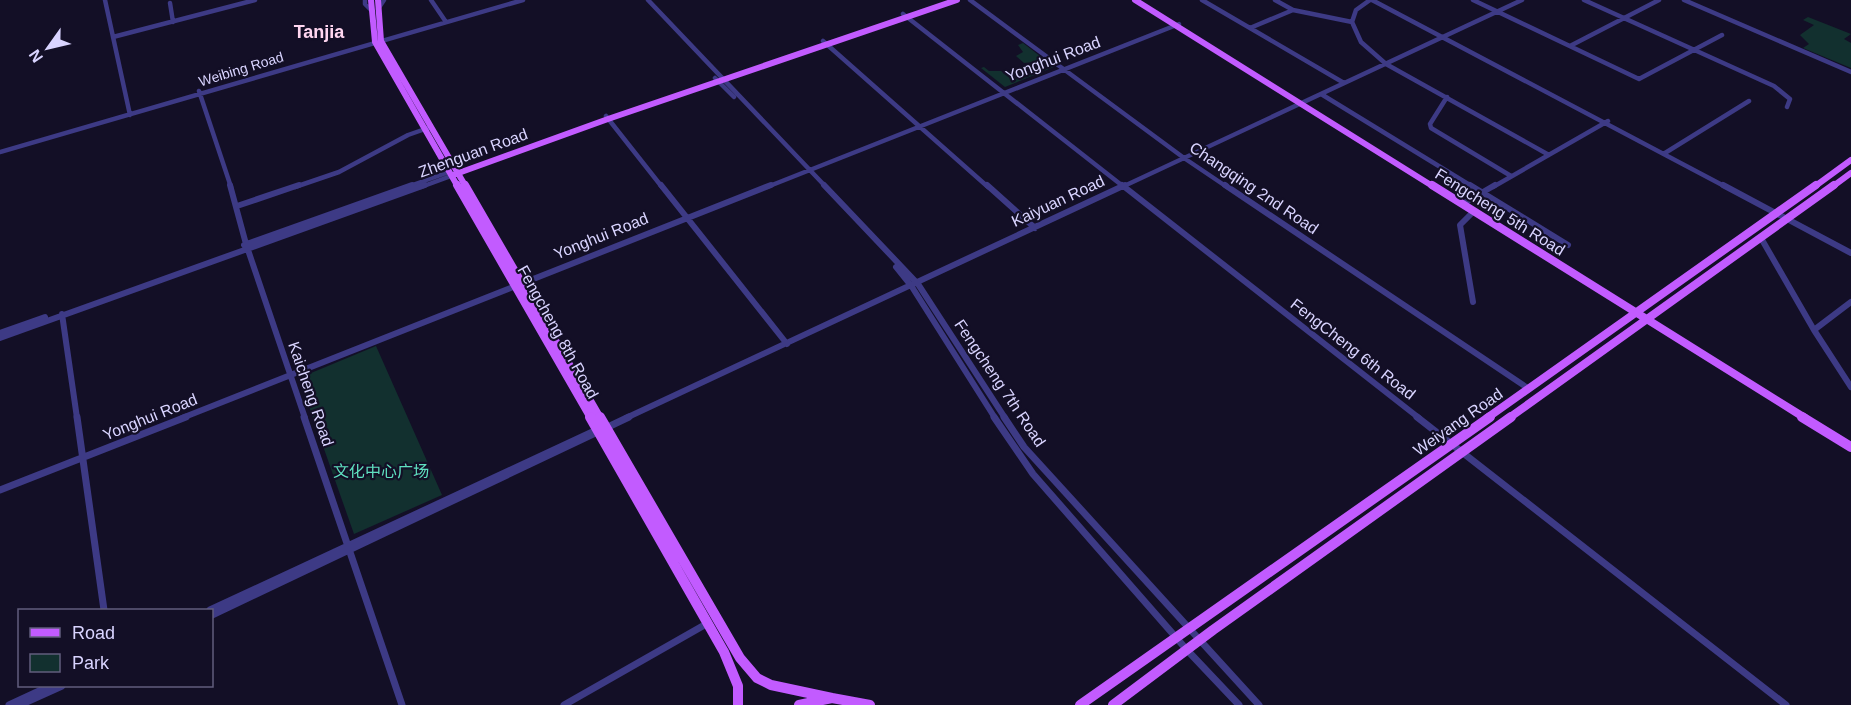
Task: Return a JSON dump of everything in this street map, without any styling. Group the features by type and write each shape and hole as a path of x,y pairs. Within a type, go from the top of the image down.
{"main road":[{"name":"Fengcheng 8th Road","path":"370,0 376,6 378,40 600,430 713,621"},
{"name":"Zhenguan Road","path":"453,173 944,0"},
{"name":"Zhenguan Road","path":"905,15 957,0"},
{"name":"Fengcheng 5th Road","path":"1135,0 1466,202 1639,312"},
{"name":"Fengcheng 5th Road","path":"1141,0 1178,25"},
{"name":"Fengcheng 5th Road","path":"1302,102 1474,211 1851,442"},
{"name":"Weiyang Road","path":"1113,705 1761,238 1784,215 1851,160"},
{"name":"Weiyang Road","path":"1080,705 1263,574 1452,445 1639,312 1851,173"},
{"name":"Fengcheng 5th Road","path":"1649,318 1851,447"},
{"path":"713,621 757,678 771,685 870,705"},
{"path":"713,621 730,664 740,698 738,705"},
{"path":"799,705 832,698"}],"street":[{"path":"105,0 129,113"},
{"path":"113,37 255,0"},
{"name":"Fengcheng 8th Road","path":"365,0 365,4 376,6"},
{"path":"376,6 384,0"},
{"path":"431,0 445,21"},
{"name":"Weibing Road","path":"445,21 514,0"},
{"name":"Weibing Road","path":"0,150 523,0"},
{"name":"Fengcheng 7th Road","path":"648,0 719,79 900,272 915,285 1024,447 1259,705"},
{"name":"Changqing 2nd Road","path":"970,0 1184,158 1529,389"},
{"path":"1202,0 1344,83"},
{"path":"1275,0 1293,10 1352,22"},
{"path":"1549,155 1386,64 1361,42 1352,22 1356,10 1373,0 1851,251"},
{"path":"1473,0 1639,79 1722,35"},
{"name":"Kaiyuan Road","path":"213,615 600,430 1522,0"},
{"path":"1584,0 1784,92 1790,99 1787,107"},
{"path":"1570,46 1659,0"},
{"path":"1684,0 1851,72"},
{"path":"170,3 172,22"},
{"path":"1250,28 1293,10"},
{"name":"FengCheng 6th Road","path":"905,15 1786,705"},
{"name":"Yonghui Road","path":"0,490 1178,25"},
{"path":"825,43 1035,228"},
{"name":"Kaicheng Road","path":"200,93 237,206 247,246 402,705"},
{"path":"1321,94 1568,245"},
{"path":"1447,97 1430,124 1431,128 1511,176"},
{"path":"1666,152 1749,100"},
{"path":"607,118 787,344"},
{"path":"1466,202 1607,121"},
{"path":"237,206 339,172 408,135 428,128"},
{"name":"Zhenguan Road","path":"0,333 453,173"},
{"path":"1473,302 1460,225 1474,211"},
{"path":"1761,238 1814,330 1851,387"},
{"name":"Fengcheng 7th Road","path":"915,285 1016,452 1176,638 1239,705"},
{"path":"1814,330 1851,302"},
{"path":"62,313 104,609"},
{"name":"Zhenguan Road","path":"0,338 62,313"},
{"name":"Kaiyuan Road","path":"212,609 349,548"},
{"path":"564,705 713,621"},
{"path":"9,705 48,687"},
{"path":"20,705 60,687"}],"green space":[{"path":"1808,17 1851,34 1844,39 1851,43 1851,68 1803,48 1809,44 1800,35 1814,25 1803,20"},
{"path":"1023,43 1054,67 1005,87 981,68 1001,71 1010,77 1019,77 1032,68 1047,64 1042,61 1024,63 1016,56 1023,52 1018,45"},
{"name":"文化中心广场","path":"376,346 442,495 354,534 299,378"}],"district":[{"name":"Tanjia","path":"319,32"}]}
